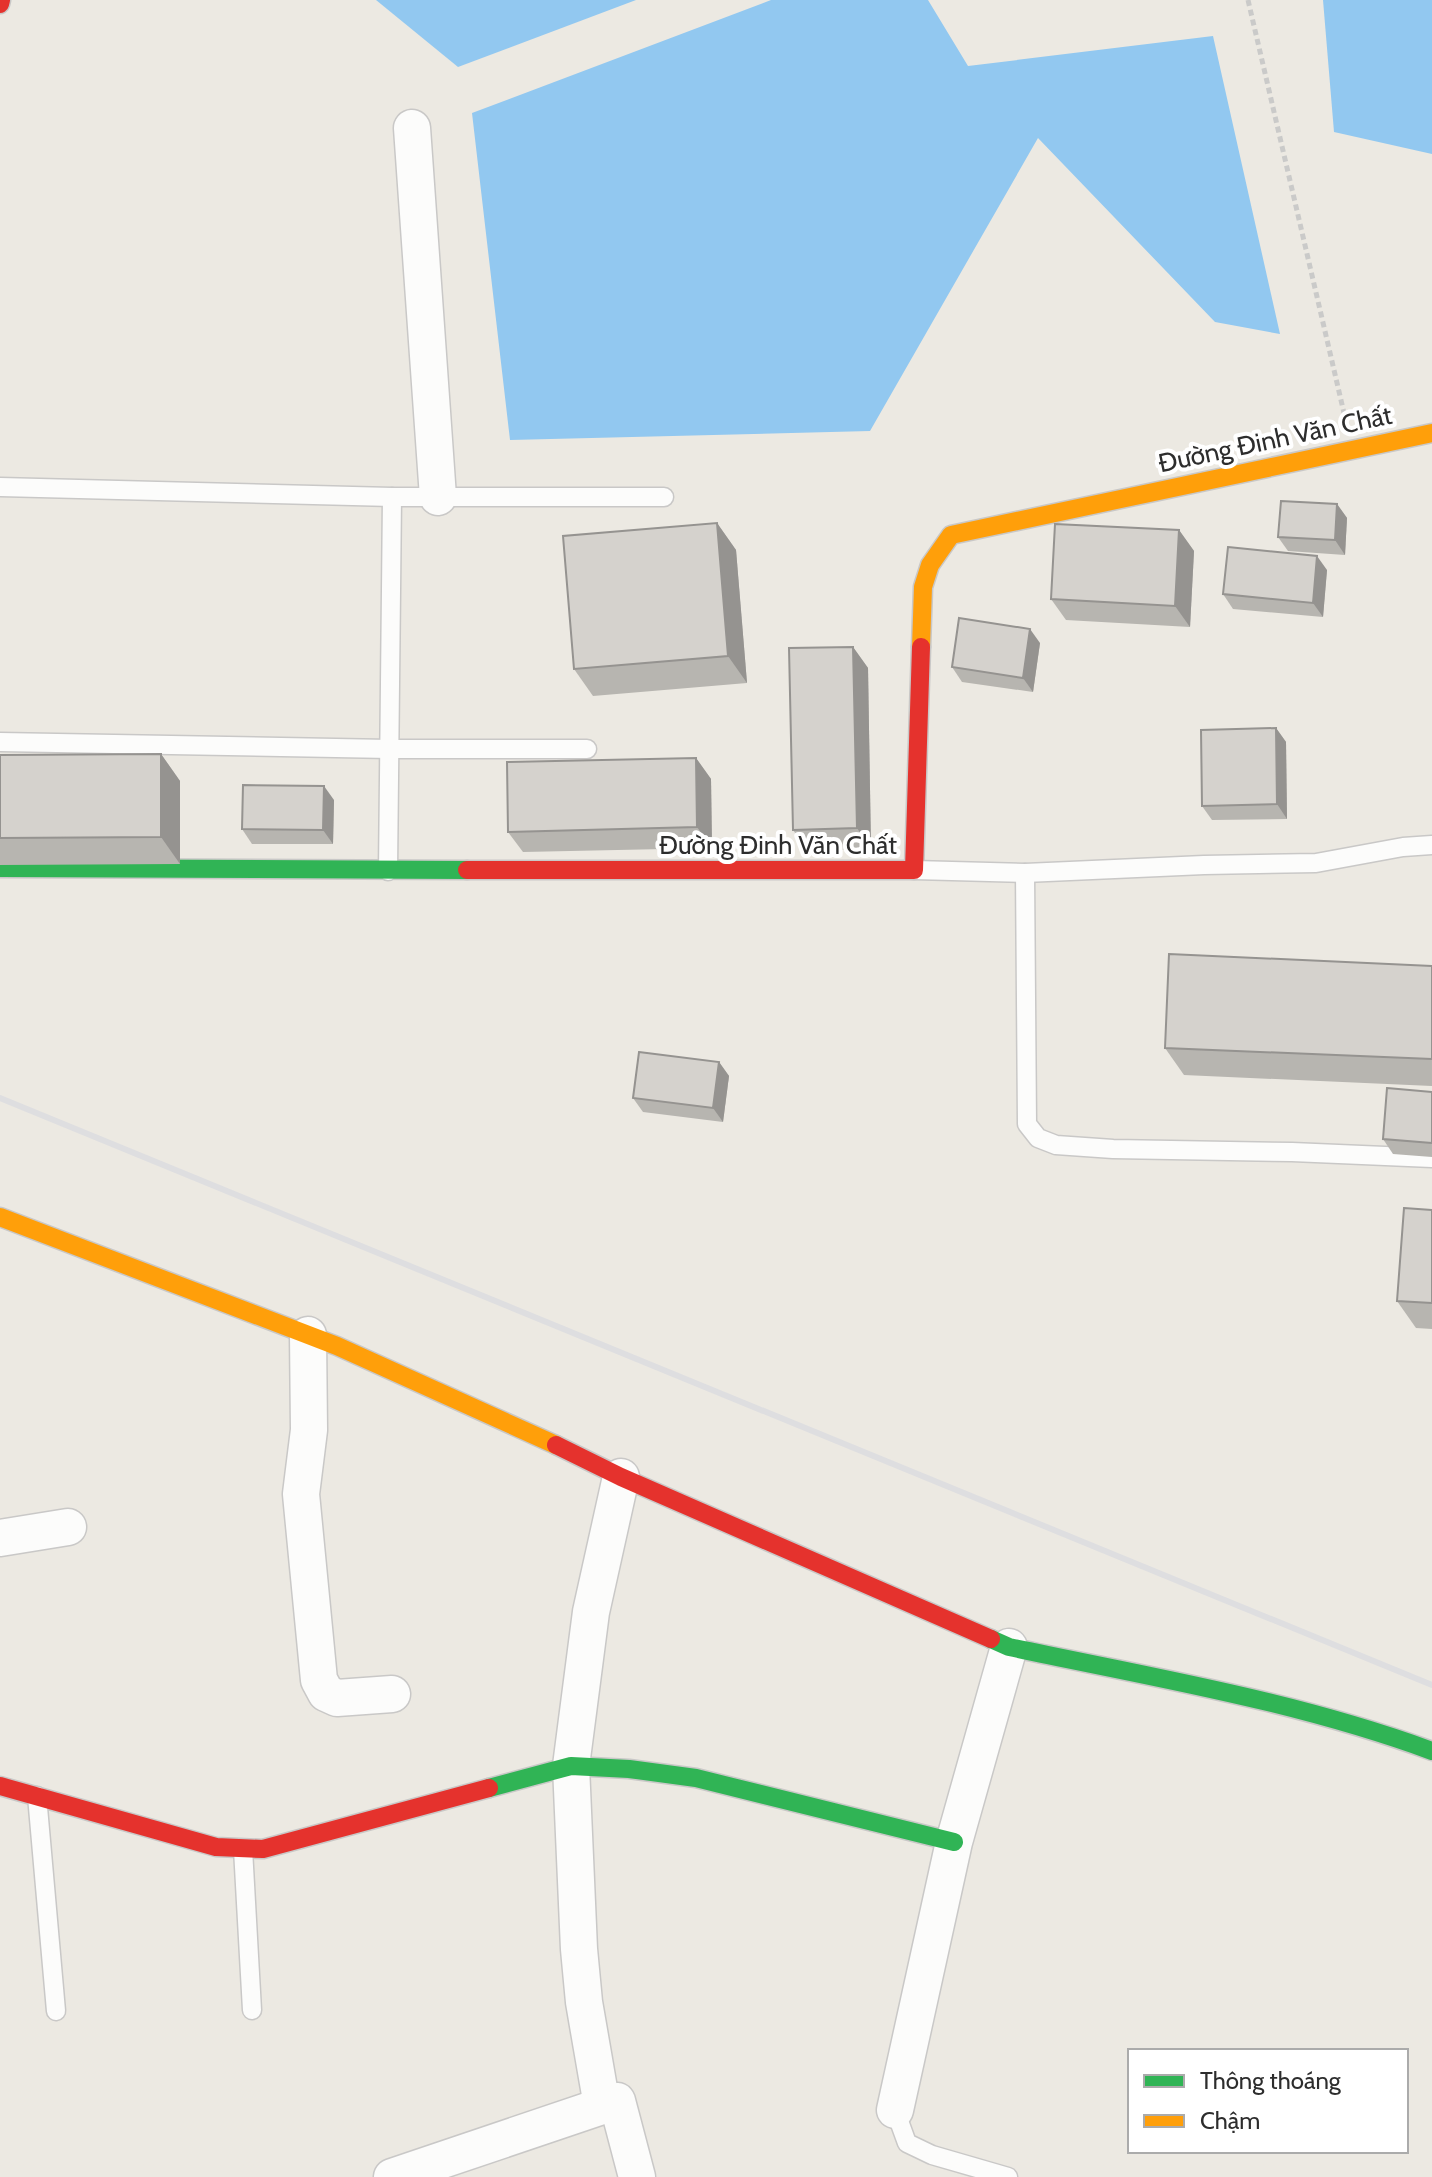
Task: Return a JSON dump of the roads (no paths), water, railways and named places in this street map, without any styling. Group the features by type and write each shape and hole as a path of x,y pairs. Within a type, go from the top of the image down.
{"street":[{"path":"412,128 438,497"},
{"name":"Đường Đinh Văn Chất","path":"0,868 914,870 923,587 930,565 951,535 1432,433"},
{"path":"0,1217 308,1335 504,1420 621,1477 1009,1647 1293,1707 1432,1751"},
{"path":"308,1335 309,1430 301,1494 319,1680 326,1693 337,1698 392,1694"},
{"path":"602,2106 584,2002 579,1949 571,1766 591,1612 621,1477"},
{"path":"0,1538 68,1527"},
{"path":"895,2110 954,1842 1009,1647"},
{"path":"0,1786 216,1847 243,1849 286,1844 571,1766 629,1769 696,1778 954,1842"},
{"path":"392,2177 617,2101 637,2177"}],"lane":[{"path":"0,487 392,497 664,497"},
{"path":"388,871 392,497"},
{"path":"0,742 587,749"},
{"path":"914,870 1025,873 1316,863 1403,847 1432,845"},
{"path":"1025,873 1027,1124 1038,1138 1056,1145 1113,1149 1432,1158"},
{"path":"37,1796 56,2011"},
{"path":"243,1849 252,2010"},
{"path":"895,2110 907,2143 932,2155 1008,2177"}],"water":[{"path":"376,0 636,0 458,67"},
{"path":"771,0 928,0 968,66 1213,36 1280,334 1215,322 1038,138 870,431 510,440 472,113"},
{"path":"1323,0 1432,0 1432,154 1334,132"}],"railway":[{"path":"0,1098 1432,1685"}]}
